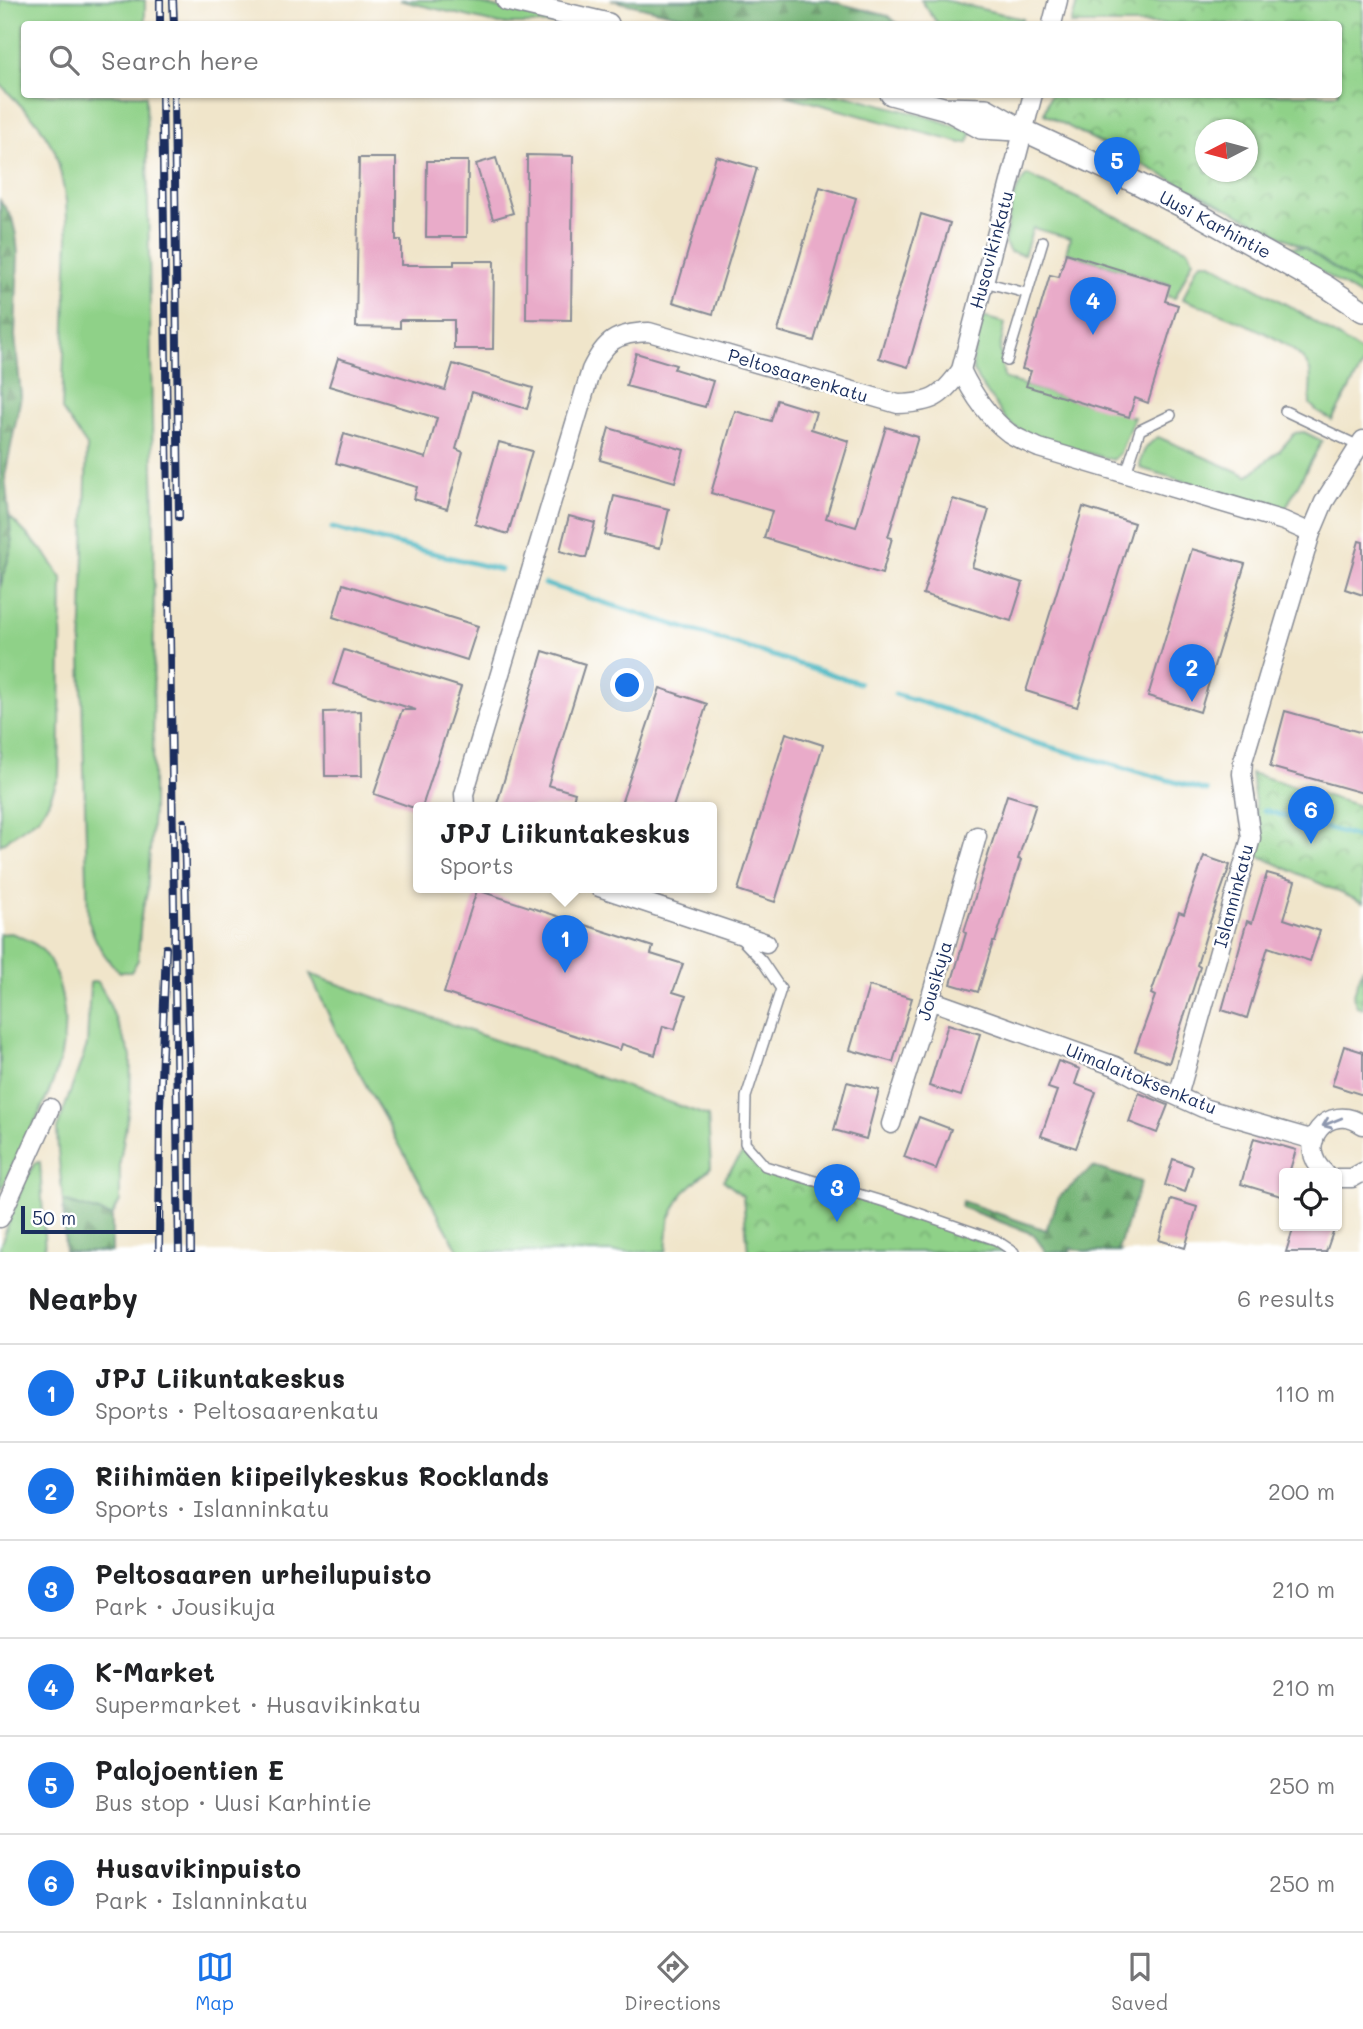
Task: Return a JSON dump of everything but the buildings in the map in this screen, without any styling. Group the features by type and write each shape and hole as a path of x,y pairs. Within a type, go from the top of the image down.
{"street":[{"path":"507,0 595,21"},
{"path":"1053,21 1058,0"},
{"name":"Uusi Karhintie","path":"906,98 943,108 981,128 1023,130 1135,182 1327,287 1363,311"},
{"name":"Husavikinkatu","path":"961,370 1031,98"},
{"name":"Peltosaarenkatu","path":"465,802 464,794 591,370 600,351 613,339 631,332 649,332 898,404 918,404 940,396 961,370"},
{"path":"961,370 971,391 993,418 1010,433 1039,448 1284,521 1311,533 1324,502 1361,443"},
{"name":"Islanninkatu","path":"1178,1096 1251,838 1242,774 1243,761 1311,533"},
{"name":"Jousikuja","path":"891,1124 977,836"},
{"path":"617,893 766,943"},
{"name":"Uimalaitoksenkatu","path":"930,1000 1115,1066 1203,1108 1314,1140"},
{"path":"0,1218 50,1108"},
{"path":"1319,1168 1313,1157 1312,1146 1323,1125 1334,1119 1352,1119 1363,1125"},
{"path":"1342,1178 1352,1178 1363,1172"}],"lane":[{"path":"1007,361 1042,241"},
{"path":"984,282 1026,293"},
{"path":"1285,411 1361,443"},
{"path":"1126,473 1140,430 1171,415"},
{"path":"736,933 762,961 781,989 746,1097 745,1143 765,1166 895,1205 996,1240 1014,1252"}],"green space":[{"path":"0,0 145,0 145,21 21,21 21,98 146,98 154,522 153,811 147,893 141,915 138,960 131,972 120,972 104,954 88,919 81,654 87,446 62,410 68,238 66,201 55,151 38,123 0,84"},
{"path":"399,0 464,0 554,21 486,21"},
{"path":"611,0 826,0 888,16 894,21 702,21"},
{"path":"921,0 944,0 1023,19 1022,21 936,21"},
{"path":"1078,0 1363,0 1363,288 1305,248 1044,114 1049,98 1342,98 1342,21 1072,21"},
{"path":"796,98 857,98 932,118 972,132 968,142 961,143"},
{"path":"1027,175 1189,250 1193,260 1175,298 1166,296 1169,284 1066,253 1070,238 1033,228 1024,255 1010,252 1004,242 1009,216 1017,189"},
{"path":"0,200 12,218 16,235 18,254 15,336 21,396 5,476 12,546 0,587"},
{"path":"1280,246 1305,248 1363,288 1363,298"},
{"path":"1202,262 1209,262 1293,308 1361,352 1363,365 1332,420 1310,404 1310,371 1303,359 1291,348 1254,328 1183,299 1197,266"},
{"path":"983,317 1005,323 1000,349 1004,378 1134,417 1120,453 1113,460 1035,438 1008,422 973,369"},
{"path":"1304,432 1322,441 1284,511 1140,468 1144,450 1158,437 1248,476 1280,450 1295,433"},
{"path":"8,515 44,552 62,578 59,777 39,817 0,845 0,587 12,546"},
{"path":"1251,773 1363,807 1363,903 1257,855 1259,833"},
{"path":"11,933 37,946 52,965 64,1014 63,1041 49,1093 0,1193 0,934"},
{"path":"1363,967 1363,1009 1357,1006 1353,997"},
{"path":"310,974 708,1116 711,1167 683,1193 669,1219 666,1252 459,1252 337,1033"},
{"path":"98,982 106,996 131,1056 130,1102 120,1161 120,1201 112,1216 63,1201 58,1151 57,1129 87,1045 90,983"},
{"path":"743,1153 759,1169 858,1197 1010,1252 748,1252 743,1196 723,1180"},
{"path":"40,1162 45,1252 0,1252 25,1180 35,1163"},
{"path":"1093,1167 1141,1182 1118,1250 1122,1252 1088,1252 1071,1248 1070,1252 1046,1252 1033,1234 961,1207 962,1201 1046,1230 1059,1197"},
{"path":"63,1201 112,1216 112,1252 65,1252"}],"waterway":[{"path":"332,528 501,570"},
{"path":"545,584 859,683"},
{"path":"895,694 1032,742 1207,791"},
{"path":"1264,810 1363,839"}],"railway":[{"path":"160,0 160,21"},
{"path":"173,0 174,21"},
{"path":"162,98 179,1252"},
{"path":"174,98 179,517"},
{"path":"184,822 191,1252"},
{"path":"159,1252 160,1106 166,948"}],"place":[{"name":"Palojoentien E","path":"1117,195"},
{"name":"K-Market","path":"1093,335"},
{"name":"Riihimäen kiipeilykeskus Rocklands","path":"1192,702"},
{"name":"Husavikinpuisto","path":"1311,844"},
{"name":"JPJ Liikuntakeskus","path":"565,973"},
{"name":"Peltosaaren urheilupuisto","path":"837,1222"}]}
